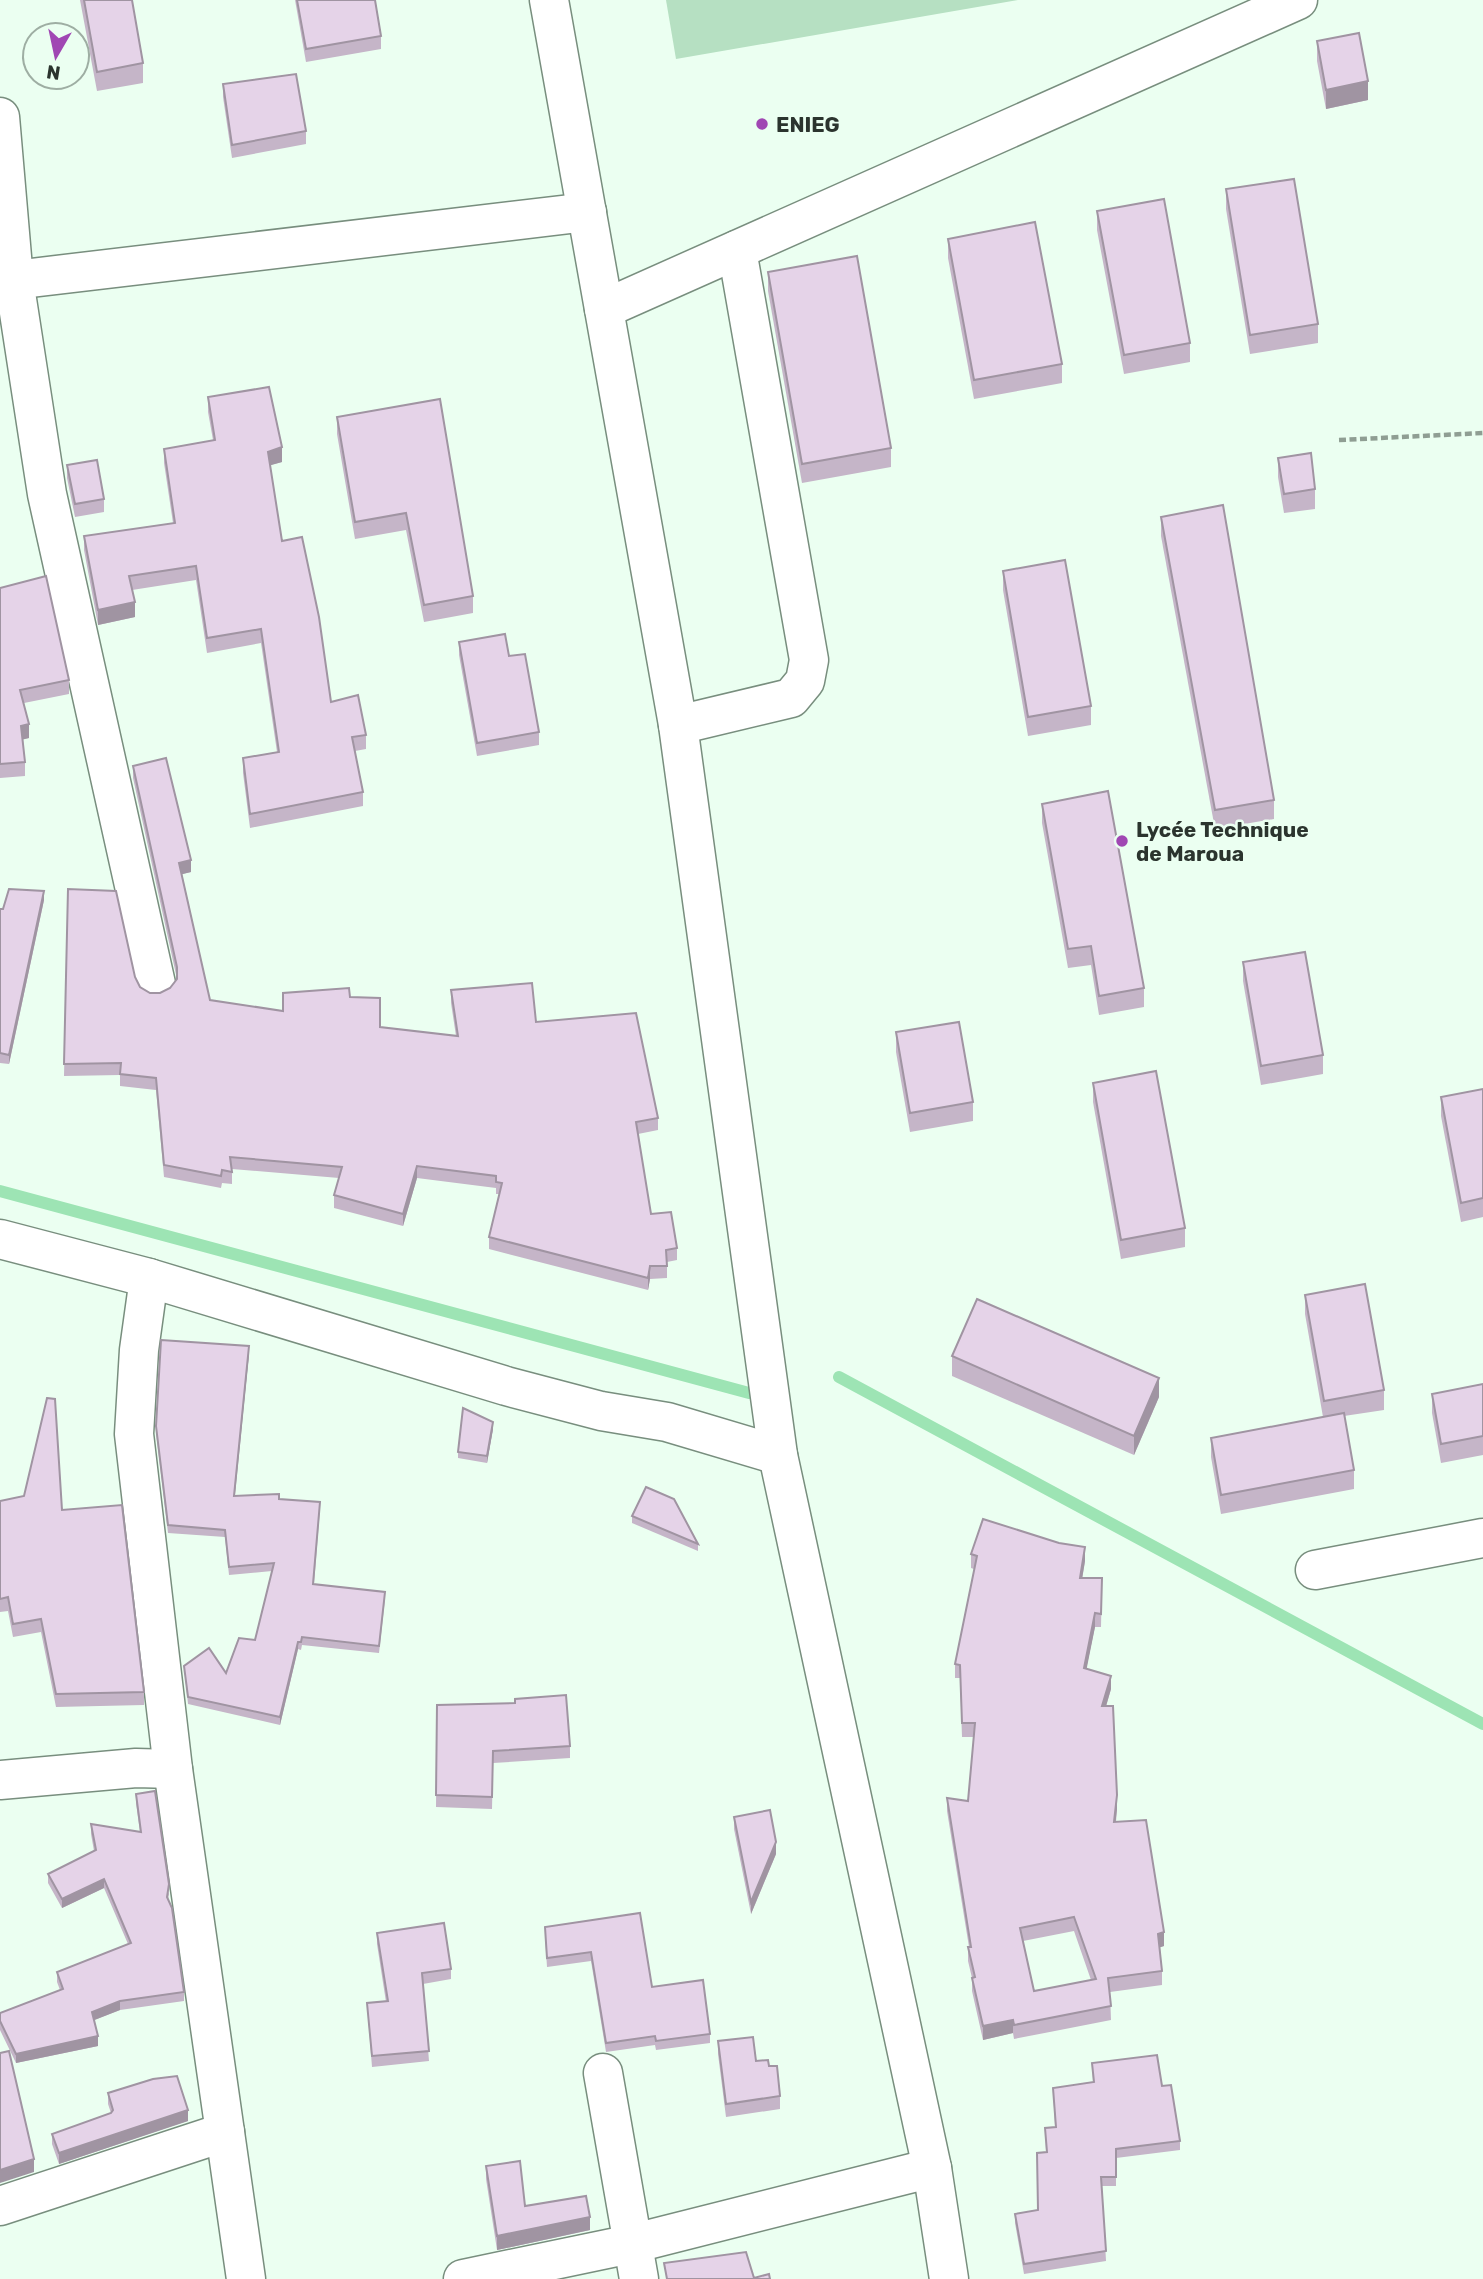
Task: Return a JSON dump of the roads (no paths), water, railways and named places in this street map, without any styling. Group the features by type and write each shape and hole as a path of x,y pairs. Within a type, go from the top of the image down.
{"street":[{"path":"549,0 678,725 778,1455 932,2168 949,2279"},
{"path":"604,309 1298,0"},
{"path":"0,117 14,280 47,494 156,984"},
{"path":"14,280 587,212"},
{"path":"678,725 792,698 805,681 809,660 737,250"},
{"path":"0,1239 149,1278 493,1382 601,1411 667,1422 778,1455"},
{"path":"149,1278 139,1350 134,1434 173,1769 246,2279"},
{"path":"1315,1570 1483,1538"},
{"path":"0,1780 136,1768 173,1769"},
{"path":"603,2073 635,2262"},
{"path":"0,2206 225,2132"},
{"path":"463,2279 635,2262 932,2168"}],"waterway":[{"path":"0,1191 749,1393"},
{"path":"839,1377 1483,1724"}],"place":[{"name":"ENIEG","path":"762,124"},
{"name":"Lycée Technique de Maroua","path":"1122,841"}]}
